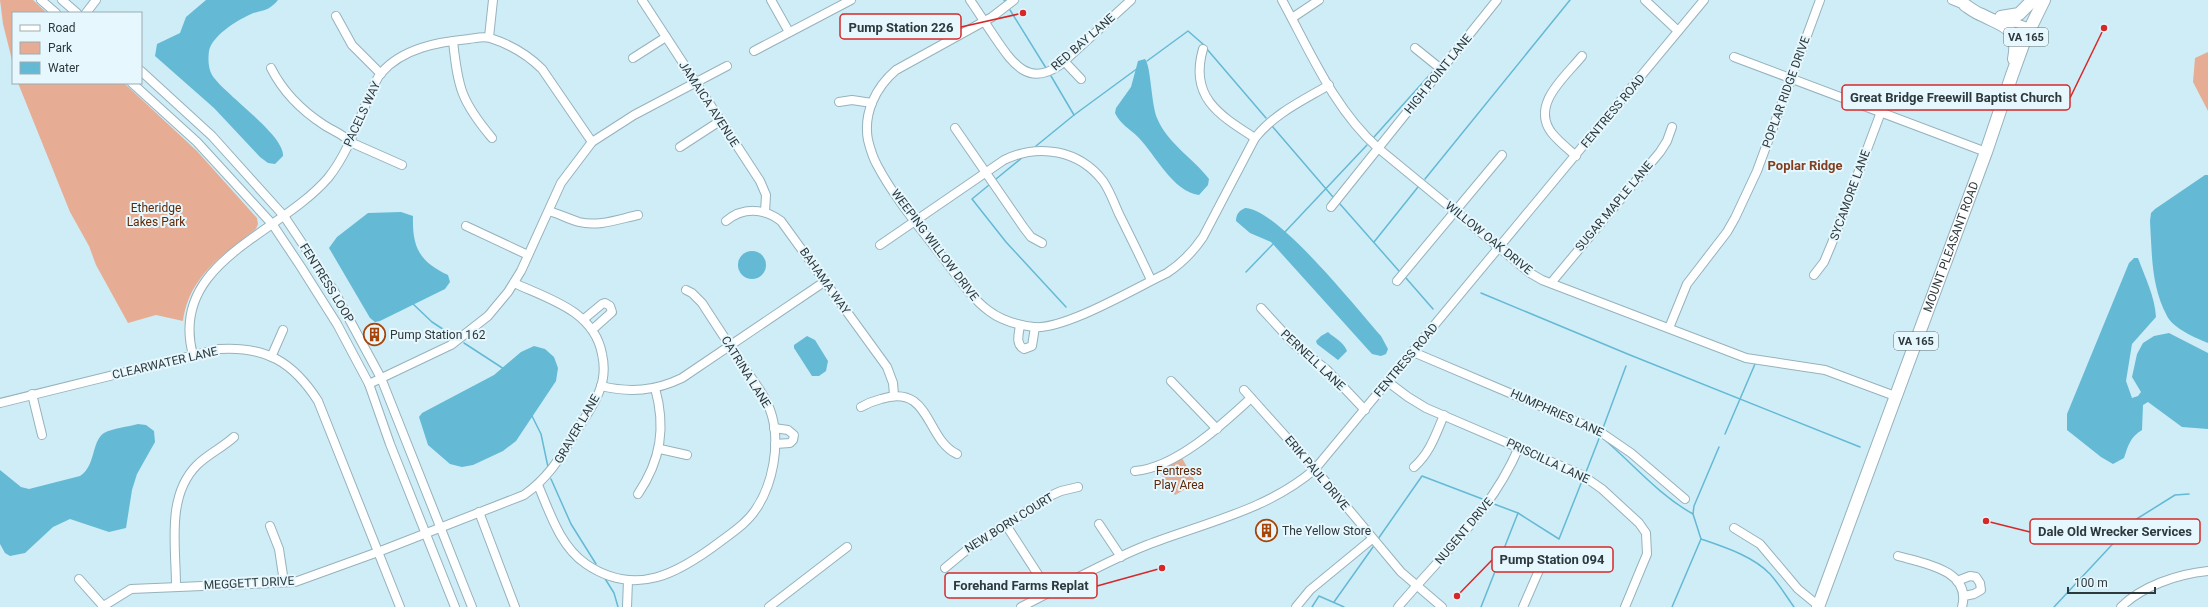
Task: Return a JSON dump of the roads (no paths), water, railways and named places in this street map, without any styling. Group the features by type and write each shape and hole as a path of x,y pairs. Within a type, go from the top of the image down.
{"highway":[{"path":"2001,18 2019,14 2033,0"},
{"name":"MOUNT PLEASANT ROAD","path":"1819,607 1895,396 1986,152 2012,75 2030,28 2044,0"},
{"path":"1966,5 1981,15 2006,25 2012,31 2014,35 2015,56 2012,75"}],"street":[{"path":"41,0 55,12"},
{"path":"62,0 76,12"},
{"path":"87,12 96,0"},
{"path":"493,0 489,37 533,60 592,142"},
{"name":"JAMAICA AVENUE","path":"642,0 764,188 766,195 765,212"},
{"path":"771,0 789,32"},
{"path":"754,51 851,0"},
{"name":"RED BAY LANE","path":"970,0 1006,54 1022,70 1029,73 1042,74 1054,69 1064,61 1131,0"},
{"name":"WEEPING WILLOW DRIVE","path":"1014,0 984,21 900,67 885,81 872,103 868,130 872,154 877,166 915,221 980,304 1001,319 1020,325 1035,327 1052,326 1071,319 1151,280 1179,264 1196,248 1255,138 1266,125 1282,112 1329,85"},
{"name":"WILLOW OAK DRIVE","path":"1282,0 1329,85 1350,119 1378,148 1530,273 1551,283 1746,358 1825,370 1895,396"},
{"path":"1292,18 1319,0"},
{"name":"HIGH POINT LANE","path":"1331,207 1497,0"},
{"path":"1645,0 1678,31"},
{"name":"FENTRESS ROAD","path":"1021,607 1121,557 1166,537 1256,505 1289,489 1315,469 1704,0"},
{"name":"POPLAR RIDGE DRIVE","path":"1669,328 1687,284 1727,232 1757,171 1820,0"},
{"path":"1952,0 2030,28"},
{"path":"336,16 352,45 381,74"},
{"name":"PACELS WAY","path":"193,355 189,340 188,325 190,311 200,287 220,264 273,225 327,179 350,142 381,74 391,64 410,52 435,44 489,37"},
{"path":"633,58 666,37"},
{"path":"453,41 456,73 466,104 492,138"},
{"path":"1415,48 1441,70"},
{"path":"1203,49 1199,74 1202,89 1208,102 1220,115 1255,138"},
{"path":"1576,156 1551,132 1547,124 1545,113 1546,103 1550,94 1582,56"},
{"path":"1734,57 1986,152"},
{"path":"1064,61 1081,80"},
{"path":"369,384 447,348 467,335 499,304 514,283 562,183 592,142 634,115 694,82 727,66"},
{"path":"271,68 285,92 298,105 320,122 344,136 350,142 402,165"},
{"name":"FENTRESS LOOP","path":"142,73 212,136 284,216 334,291 381,378 439,528 472,607"},
{"name":"FENTRESS LOOP","path":"133,84 197,142 273,225 336,324 369,384 455,607"},
{"path":"839,102 852,100 872,103"},
{"name":"SYCAMORE LANE","path":"1814,275 1824,262 1832,243 1881,112"},
{"path":"680,147 720,121"},
{"name":"SUGAR MAPLE LANE","path":"1551,283 1660,152 1667,141 1672,127"},
{"path":"956,128 1028,233 1042,243"},
{"path":"880,245 985,172 1014,155 1035,150 1054,151 1067,154 1082,162 1094,171 1106,186 1151,280"},
{"path":"1397,281 1502,156"},
{"path":"549,211 579,222 589,223 600,223 638,214"},
{"path":"726,221 736,215 750,211 765,212"},
{"name":"BAHAMA WAY","path":"765,212 774,215 784,224 824,282 887,367 893,383 894,395"},
{"path":"466,226 528,255"},
{"path":"601,386 628,391 655,388 682,378 824,282"},
{"name":"GRAVER LANE","path":"439,528 524,494 538,485 554,468 594,402 601,386 604,360 599,339 593,329 584,319 567,308 514,283"},
{"name":"CATRINA LANE","path":"538,485 555,523 569,548 586,564 605,573 628,580 654,579 672,573 703,555 744,522 756,510 767,488 771,475 775,444 774,428 768,405 697,298 686,290"},
{"path":"584,319 602,304 605,303 610,306 612,312 593,329"},
{"name":"PERNELL LANE","path":"1261,308 1295,346 1327,370 1365,410"},
{"path":"1020,325 1018,343 1024,350 1032,346 1035,327"},
{"path":"272,355 283,330"},
{"name":"CLEARWATER LANE","path":"0,403 193,355 232,348 245,349 272,355 299,376 318,401 400,607"},
{"name":"HUMPHRIES LANE","path":"1413,352 1599,431 1631,453 1685,499"},
{"path":"1171,381 1217,429"},
{"name":"PRISCILLA LANE","path":"1388,382 1417,403 1582,475 1602,489 1644,530 1648,542 1647,554 1625,607"},
{"path":"638,494 655,465 660,449 662,418 655,388"},
{"name":"ERIK PAUL DRIVE","path":"1244,390 1315,469 1401,572 1442,607"},
{"path":"32,394 42,435"},
{"path":"861,407 874,400 894,395 907,397 919,406 948,448 957,454"},
{"path":"1134,471 1154,467 1192,446 1217,429 1251,398"},
{"path":"1414,466 1422,459 1429,449 1444,415"},
{"path":"774,428 788,430 794,435 793,440 790,443 775,444"},
{"path":"176,586 175,521 178,497 189,475 197,465 234,437"},
{"name":"NUGENT DRIVE","path":"1398,607 1487,505 1505,478 1519,447"},
{"path":"660,449 687,455"},
{"name":"NEW BORN COURT","path":"945,568 962,553 1061,491 1078,487"},
{"path":"478,512 515,607"},
{"path":"1099,524 1121,557"},
{"path":"1006,525 1050,593"},
{"path":"270,526 279,549 284,582"},
{"name":"MEGGETT DRIVE","path":"102,606 131,589 295,582 439,528"},
{"path":"1734,528 1763,547 1798,589 1819,607"},
{"path":"1296,607 1310,590 1372,539"},
{"path":"768,607 847,547"},
{"path":"1523,607 1540,568 1553,554"},
{"path":"1898,556 1941,568 1957,581 1964,596 1962,607"},
{"path":"2120,607 2153,586 2180,576 2208,571"},
{"path":"1957,581 1970,576 1976,577 1980,583 1981,590 1974,594 1964,596"},
{"path":"79,579 102,606"},
{"path":"627,607 628,580"}],"water":[{"path":"206,0 278,0 271,7 249,15 225,30 211,45 208,57 212,75 228,93 265,126 281,147 283,156 275,164 268,163 260,157 214,108 155,56 157,44 180,33 186,17"},
{"path":"1145,59 1149,69 1153,103 1161,127 1174,143 1209,179 1208,185 1199,195 1181,187 1173,180 1138,137 1122,123 1115,113 1116,108 1131,87 1138,61"},
{"path":"2205,175 2208,175 2208,343 2180,329 2170,321 2167,316 2158,293 2153,270 2150,221 2151,213 2155,209"},
{"path":"1245,208 1259,212 1296,241 1381,336 1388,349 1386,354 1381,356 1372,354 1271,242 1250,233 1236,221 1238,213"},
{"path":"401,212 413,216 416,245 424,259 438,270 448,275 450,282 445,289 380,321 375,322 370,318 329,248 337,237 368,213"},
{"path":"752,251 762,255 766,265 762,275 752,279 742,275 738,265 742,255"},
{"path":"2134,258 2138,258 2147,280 2154,302 2156,317 2132,344 2126,381 2132,398 2138,396 2141,392 2132,377 2137,354 2143,343 2154,336 2169,333 2208,353 2208,429 2182,427 2148,402 2143,405 2142,430 2132,439 2124,458 2113,464 2101,457 2067,430 2067,414 2129,263"},
{"path":"1328,332 1341,342 1347,351 1338,360 1317,344 1316,341"},
{"path":"807,336 815,340 828,361 826,371 819,376 812,376 794,348 794,345"},
{"path":"534,346 545,349 554,357 558,368 556,381 516,441 503,451 473,465 462,467 450,464 428,445 419,417 422,413 494,375 521,352"},
{"path":"138,424 146,425 154,431 155,442 137,474 132,490 126,528 109,532 70,519 53,527 25,553 10,556 5,553 0,544 0,470 21,487 29,489 80,476 89,466 97,442 104,433"}],"waterway":[{"path":"1425,179 1570,0"},
{"path":"1010,10 1046,68"},
{"path":"1147,61 1188,31 1204,45"},
{"path":"1206,48 1266,118"},
{"path":"1441,63 1445,58"},
{"path":"1036,146 1074,115 1138,68"},
{"path":"1374,137 1434,70"},
{"path":"1051,76 1074,115"},
{"path":"1272,126 1333,197"},
{"path":"1284,233 1367,145"},
{"path":"996,179 1023,157"},
{"path":"989,185 972,199 1006,242 1066,307"},
{"path":"1374,242 1418,187"},
{"path":"1340,204 1399,271"},
{"path":"1246,272 1273,244"},
{"path":"1406,278 1433,309"},
{"path":"1481,293 1630,355 1860,447"},
{"path":"412,303 432,322 455,337"},
{"path":"464,343 504,369"},
{"path":"1725,434 1755,364"},
{"path":"1603,428 1626,366"},
{"path":"532,416 541,434 548,467"},
{"path":"1586,472 1600,436"},
{"path":"1605,440 1658,489 1693,514"},
{"path":"1672,607 1701,539 1693,514 1694,506 1719,447"},
{"path":"1378,539 1422,476 1485,500"},
{"path":"551,479 571,524 596,564"},
{"path":"1494,504 1518,513 1559,539 1582,481"},
{"path":"2054,607 2135,520 2175,495 2189,494"},
{"path":"1481,607 1518,513"},
{"path":"1701,539 1738,553 1755,562 1770,574 1794,607"},
{"path":"1334,602 1373,547"},
{"path":"604,577 614,593 618,607"},
{"path":"1312,607 1319,596 1344,607"}],"place":[{"name":"Pump Station 226","path":"1023,13"},
{"name":"Great Bridge Freewill Baptist Church","path":"2104,28"},
{"name":"Pump Station 162","path":"374,335"},
{"name":"Dale Old Wrecker Services","path":"1986,521"},
{"name":"The Yellow Store","path":"1266,531"},
{"name":"Forehand Farms Replat","path":"1162,568"},
{"name":"Pump Station 094","path":"1457,596"}],"district":[{"name":"Poplar Ridge","path":"1805,165"}],"park label":[{"name":"Etheridge Lakes Park","path":"156,215"},
{"name":"Fentress Play Area","path":"1179,478"}]}
